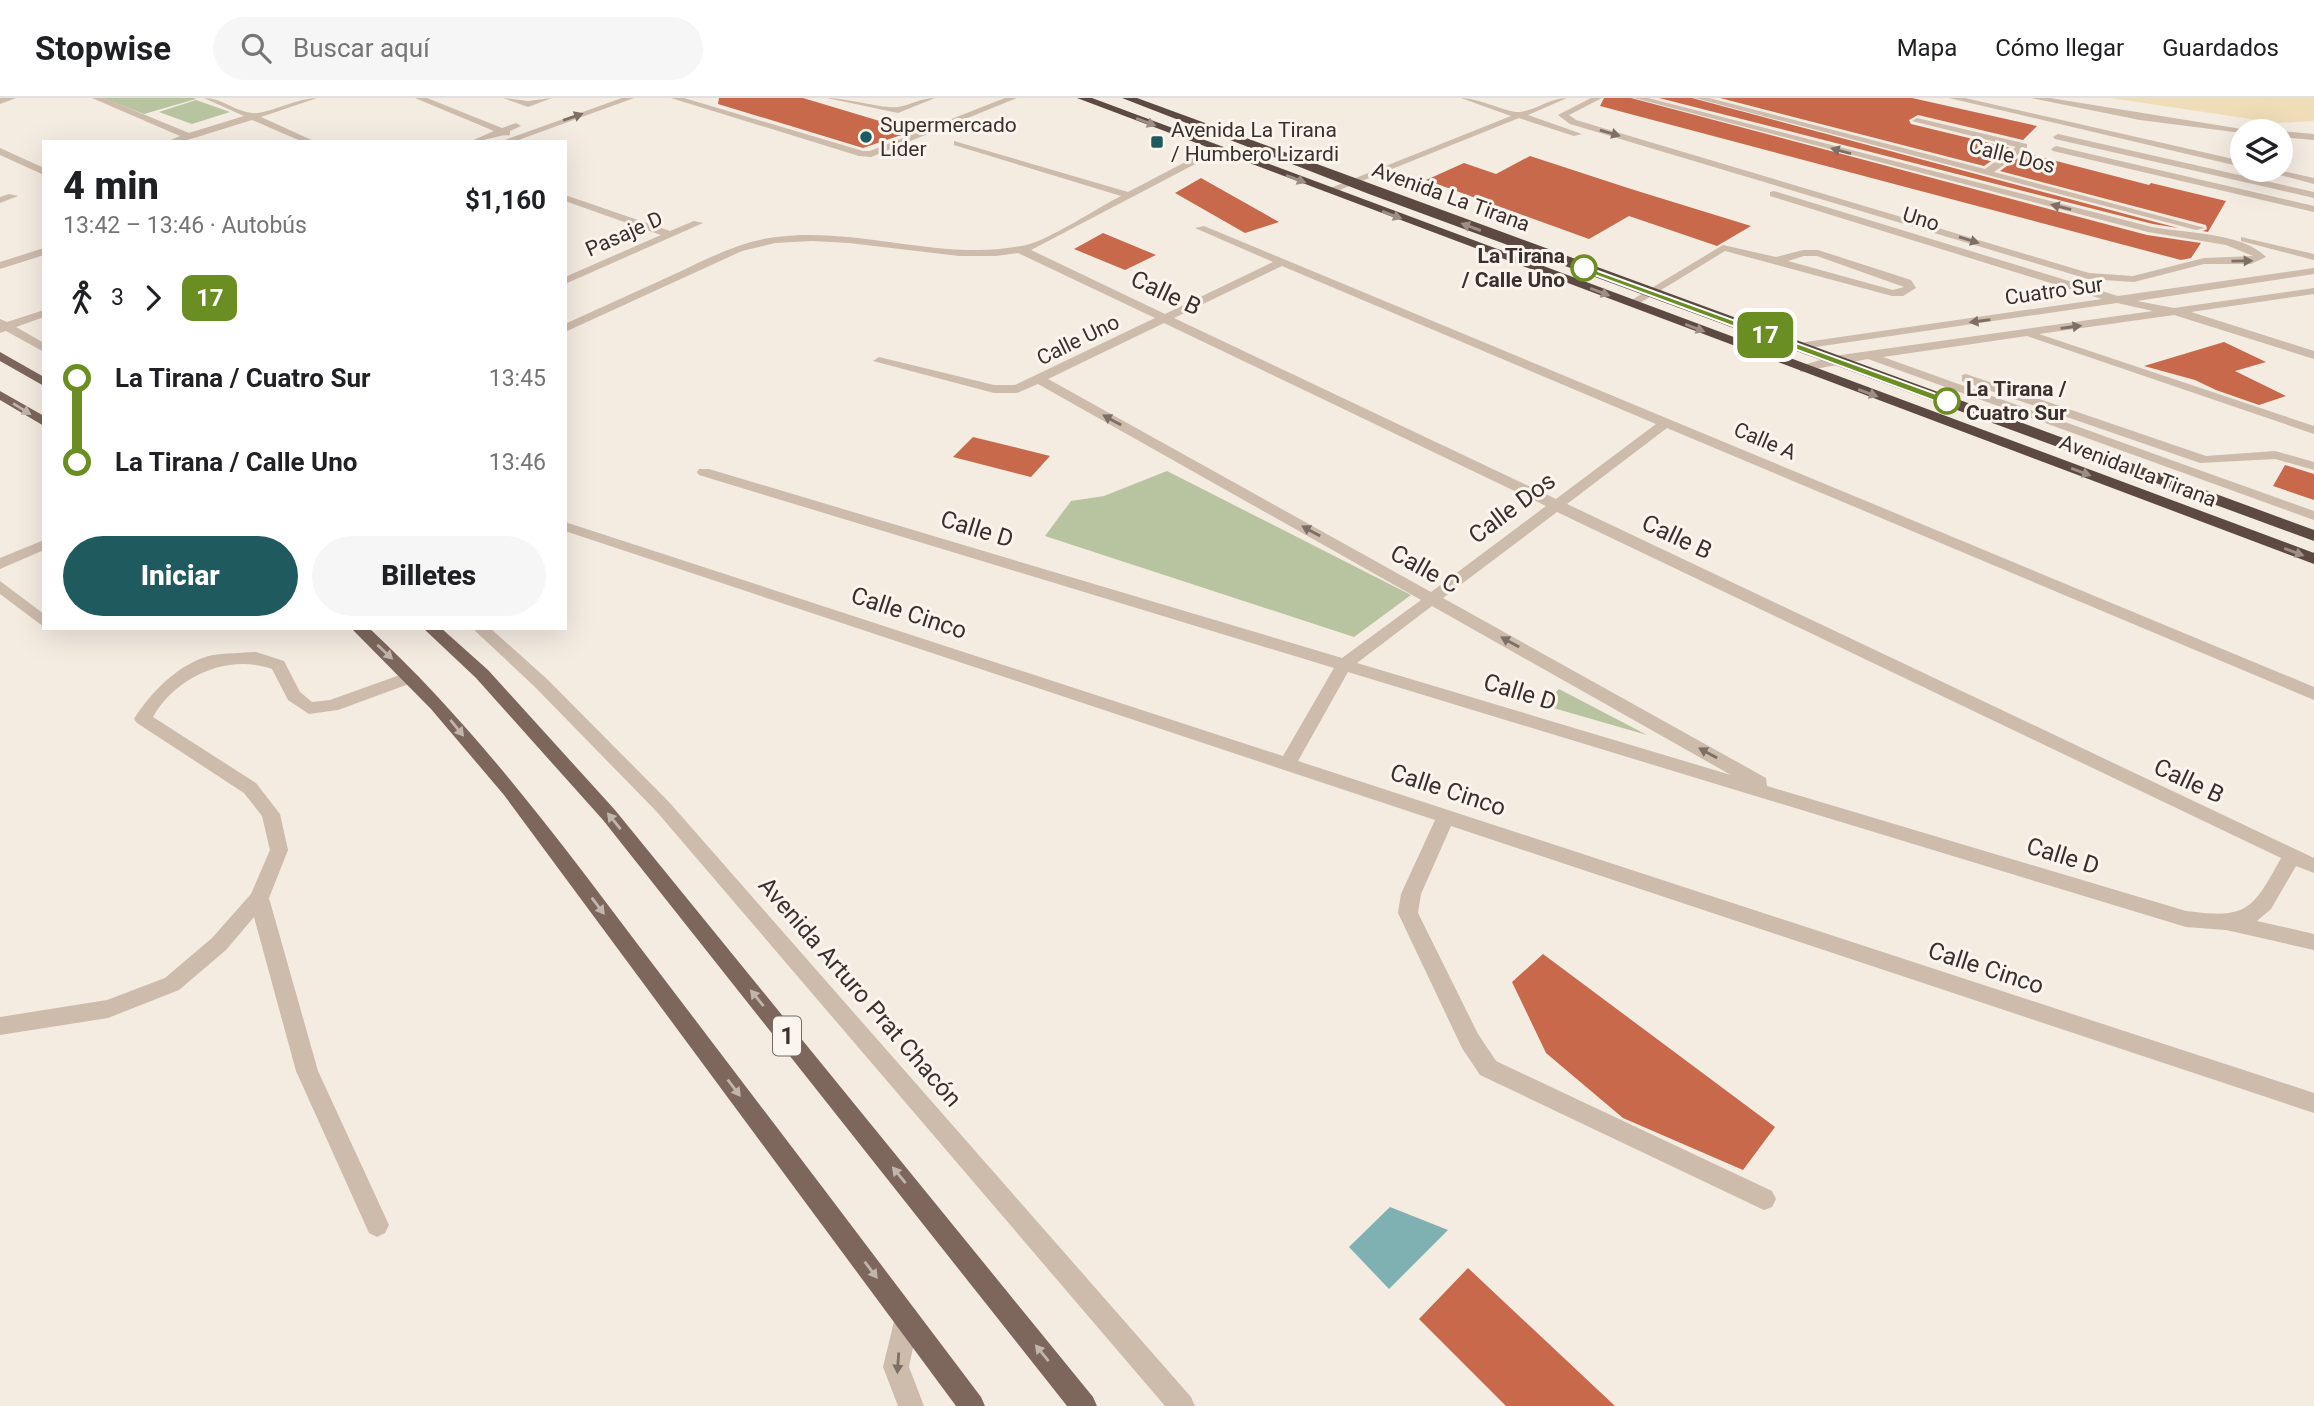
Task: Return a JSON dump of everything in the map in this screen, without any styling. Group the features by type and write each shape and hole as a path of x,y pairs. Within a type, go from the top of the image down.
{"highway":[{"name":"Avenida La Tirana","path":"1082,98 2314,559"},
{"name":"Avenida La Tirana","path":"1127,98 2314,536"}],"main road":[{"path":"0,356 42,381"},
{"path":"0,395 42,421"},
{"path":"361,630 446,715 564,861 972,1406"},
{"name":"1","path":"433,630 482,674 609,815 1084,1406"}],"street":[{"path":"0,101 12,98"},
{"path":"96,98 188,136"},
{"path":"208,98 307,140"},
{"path":"176,140 313,98"},
{"path":"419,98 502,136"},
{"path":"507,98 528,104 548,98"},
{"path":"483,140 516,136 630,98"},
{"path":"675,98 862,154 871,154 1013,98"},
{"path":"831,98 898,110 931,98"},
{"name":"Uno","path":"1465,98 2121,301 2179,312 2314,355"},
{"path":"1328,191 1563,98"},
{"path":"1598,98 1562,115 1573,122 2088,276 2134,279 2204,261 2251,261 2259,259 2261,255 2202,237 2152,230 1638,98"},
{"name":"Calle Dos","path":"1699,98 2314,257"},
{"path":"1952,98 2230,161"},
{"path":"2035,98 2140,117 2230,129"},
{"path":"502,136 537,119"},
{"path":"1917,121 2024,146 1986,173"},
{"path":"2293,135 2314,137"},
{"path":"2058,137 2314,195"},
{"path":"957,143 1131,196"},
{"path":"567,328 738,249 766,240 819,236 963,252 1021,250 1051,239 1217,149"},
{"path":"2056,149 2314,209"},
{"path":"0,151 42,171"},
{"path":"2293,176 2314,181"},
{"path":"0,200 13,196"},
{"path":"567,199 671,235"},
{"name":"Pasaje D","path":"567,280 698,223"},
{"name":"Calle A","path":"1200,228 2314,694"},
{"path":"1631,304 1723,248 1892,293 1899,294 1910,288 1907,282 1818,254 1803,253 1775,261"},
{"name":"Calle B","path":"1021,250 2314,866"},
{"path":"0,266 42,252"},
{"name":"Calle Uno","path":"879,361 1001,390 1017,389 1282,262"},
{"path":"2175,267 2249,302"},
{"name":"Cuatro Sur","path":"1799,347 2314,271"},
{"name":"Cuatro Sur","path":"1804,369 1834,360 2314,291"},
{"path":"2297,294 2314,299"},
{"path":"2,324 42,302"},
{"path":"2,324 42,314"},
{"path":"2,324 42,347"},
{"path":"2026,333 2314,430"},
{"name":"Avenida La Tirana","path":"1868,355 2314,516"},
{"path":"1950,373 2204,460 2275,455 2314,466"},
{"name":"Calle C","path":"1039,379 1789,799"},
{"name":"Calle Dos","path":"1288,763 1344,665 1666,423"},
{"path":"2197,474 2204,460"},
{"name":"Calle D","path":"705,472 2166,913 2206,922 2240,921 2262,909 2292,855"},
{"name":"Calle Cinco","path":"567,527 2314,1103"},
{"path":"0,564 42,545"},
{"path":"0,586 42,621"},
{"name":"Avenida Arturo Prat Chacón","path":"482,630 541,683 663,807 1182,1406"},
{"path":"0,1026 108,1009 172,984 219,944 259,898 279,850 271,814 250,788 143,719 151,705 178,679 212,661 256,657 278,666 294,696 309,708 332,706 411,677"},
{"path":"1446,816 1411,894 1408,913 1470,1041 1488,1068 1765,1199"},
{"path":"259,898 307,1071 377,1225"},
{"path":"2224,923 2314,942"},
{"path":"906,1318 896,1367 911,1406"}],"green space":[{"path":"103,98 194,98 196,99 144,114"},
{"path":"196,100 230,112 192,124 159,112"},
{"path":"1167,471 1411,595 1354,637 1045,536 1071,501 1104,496"},
{"path":"1559,689 1647,735 1543,705"}],"sand":[{"path":"2111,98 2314,98 2314,121 2250,119"}],"water":[{"path":"1390,1207 1448,1230 1389,1289 1349,1247"}],"building":[{"name":"Supermercado Lider","path":"719,98 803,98 913,131 863,148 718,104"},
{"path":"1604,98 1631,98 2147,235 2201,243 2191,258 2181,260 1600,106"},
{"path":"1659,98 1692,98 2178,228 2153,224"},
{"path":"1720,98 1912,98 2037,126 2023,140 1918,115 1909,120 1911,124 2010,148 1984,166"},
{"path":"2025,153 2149,185 2151,183 2226,201 2208,232 2203,231 2207,229 2206,225 2000,171"},
{"path":"1530,156 1751,226 1717,246 1629,216 1589,239 1426,180 1464,163 1496,174"},
{"path":"1201,178 1279,222 1245,233 1175,193"},
{"path":"1103,233 1156,255 1125,270 1074,249"},
{"path":"2224,342 2266,362 2235,371 2286,396 2259,405 2195,380 2144,366"},
{"path":"973,437 1050,456 1031,477 953,457"},
{"path":"2285,465 2314,474 2314,500 2273,486"},
{"path":"1543,954 1775,1127 1743,1170 1623,1118 1546,1053 1512,982"},
{"path":"1468,1268 1615,1406 1506,1406 1419,1319"}],"bus line":[{"name":"17","path":"1584,268 1947,401"}],"place":[{"name":"Supermercado Lider","path":"866,137"},
{"name":"Avenida La Tirana / Humbero Lizardi","path":"1157,142"},
{"name":"La Tirana / Calle Uno","path":"1584,268"},
{"name":"La Tirana / Cuatro Sur","path":"1947,401"}]}
